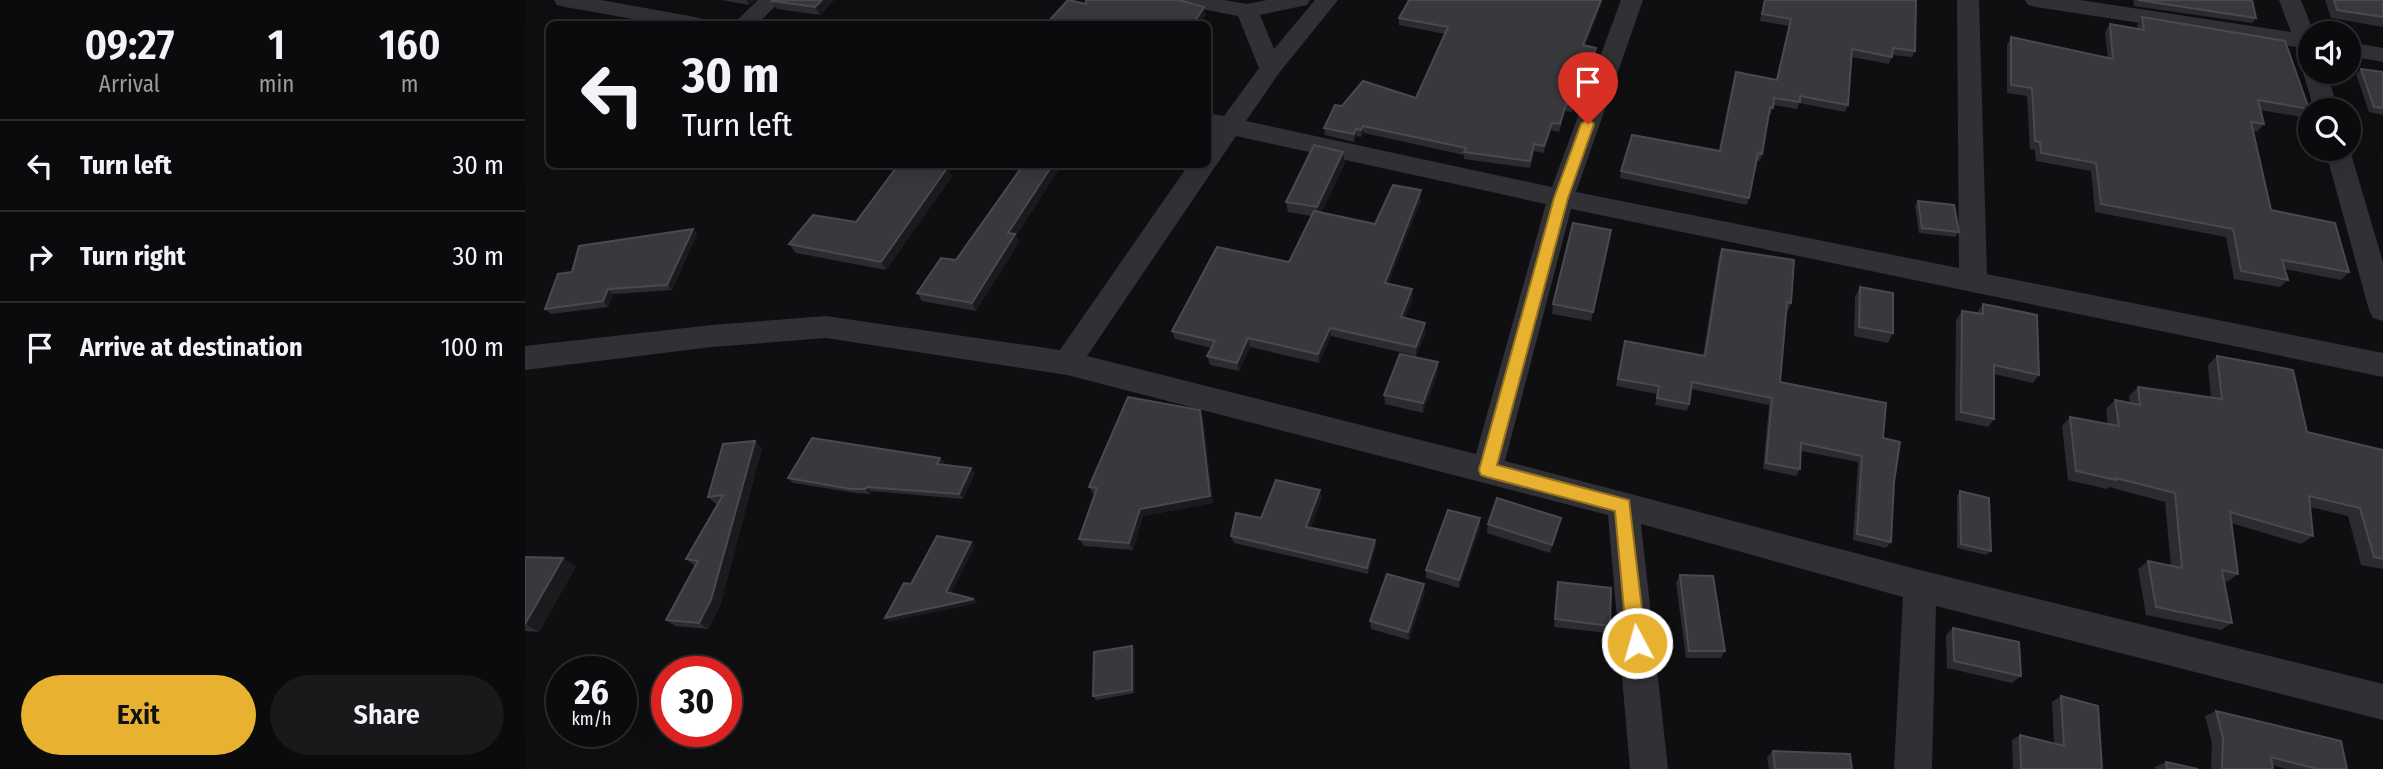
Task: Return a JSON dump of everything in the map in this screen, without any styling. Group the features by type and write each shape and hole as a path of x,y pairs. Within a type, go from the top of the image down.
{"street":[{"path":"565,0 679,21"},
{"path":"747,21 771,0"},
{"path":"1189,0 1247,11 1299,0"},
{"path":"1211,146 1219,123 1271,68 1327,0"},
{"path":"1487,470 1561,198 1632,0"},
{"path":"1968,0 1973,282"},
{"path":"2036,0 2298,44"},
{"path":"2290,0 2299,21"},
{"path":"1247,11 1271,68"},
{"path":"2361,51 2383,55"},
{"path":"1219,123 1561,198 2383,365"},
{"path":"2340,161 2383,310"},
{"path":"1067,363 1200,168"},
{"path":"525,358 712,336 826,327 1067,363 1623,505 1920,586 2383,702"},
{"path":"1623,505 1649,769"},
{"path":"1913,769 1920,586"}],"building":[{"path":"773,0 822,0 815,7"},
{"path":"1068,0 1086,4 1086,0 1179,0 1204,7 1195,21 1049,21"},
{"path":"1409,0 1601,0 1583,45 1596,48 1573,105 1566,104 1560,124 1552,123 1544,146 1534,144 1530,161 1464,152 1466,148 1363,126 1361,130 1356,129 1354,134 1324,128 1335,105 1342,106 1363,81 1416,98 1448,27 1399,18"},
{"path":"1765,0 1916,0 1915,51 1893,48 1892,57 1852,49 1848,105 1800,96 1800,102 1774,98 1762,154 1758,153 1749,198 1621,171 1632,135 1720,151 1736,72 1777,80 1791,19 1762,14"},
{"path":"2138,0 2252,0 2256,18"},
{"path":"2334,0 2383,0 2383,17 2337,10"},
{"path":"2142,17 2285,41 2305,98 2298,98 2298,107 2258,100 2264,124 2251,122 2271,210 2335,223 2349,272 2282,260 2288,280 2241,271 2233,229 2101,204 2096,163 2041,153 2040,142 2035,141 2032,88 2011,85 2011,37 2113,59 2110,24 2144,30"},
{"path":"2361,69 2383,72 2383,108 2374,107"},
{"path":"1314,145 1343,152 1317,207 1286,202"},
{"path":"896,168 947,168 881,262 789,244 813,215 856,222"},
{"path":"1021,168 1050,168 1008,233 1015,234 972,303 917,293 941,258 956,260"},
{"path":"1393,185 1421,190 1385,283 1412,289 1401,317 1425,323 1416,347 1330,328 1318,354 1248,338 1237,363 1207,356 1215,341 1172,331 1217,247 1289,262 1314,211 1375,224"},
{"path":"1918,201 1954,205 1959,232 1922,228"},
{"path":"1573,223 1611,230 1593,312 1553,304"},
{"path":"693,229 667,285 608,289 603,301 545,309 558,274 572,272 579,246"},
{"path":"1722,249 1794,260 1791,303 1787,302 1780,382 1886,403 1883,438 1900,442 1894,482 1891,542 1857,534 1862,456 1801,443 1800,469 1766,463 1772,398 1692,382 1689,404 1657,398 1659,386 1618,379 1625,341 1705,356"},
{"path":"1860,287 1893,293 1893,333 1859,327"},
{"path":"1983,304 2037,315 2039,375 1994,365 1994,419 1961,412 1962,311 1983,314"},
{"path":"1400,354 1438,362 1423,403 1384,395"},
{"path":"2217,356 2293,370 2307,432 2383,450 2383,559 2374,557 2360,508 2309,496 2313,536 2230,512 2238,574 2222,570 2232,623 2156,607 2148,561 2182,568 2175,493 2076,471 2070,417 2119,426 2115,400 2140,405 2138,387 2222,399"},
{"path":"1128,397 1200,410 1210,496 1140,509 1129,543 1079,539 1097,488 1089,487"},
{"path":"812,438 940,458 937,464 971,468 959,494 867,487 851,489 788,478"},
{"path":"755,441 711,600 699,623 666,620 698,561 686,559 723,495 708,497 723,444"},
{"path":"1276,480 1320,490 1306,527 1375,540 1367,568 1231,536 1236,513 1261,518"},
{"path":"1960,491 1989,498 1991,551 1961,544"},
{"path":"1497,498 1561,518 1552,545 1488,524"},
{"path":"1448,510 1480,518 1459,580 1426,570"},
{"path":"937,536 971,542 946,592 974,599 885,618 904,583 911,584"},
{"path":"525,557 563,558 525,624"},
{"path":"1387,574 1424,584 1408,632 1370,621"},
{"path":"1680,575 1713,576 1725,651 1689,651"},
{"path":"1558,582 1611,588 1610,626 1555,619"},
{"path":"1953,628 2019,642 2021,676 1954,661"},
{"path":"1132,646 1132,690 1093,696 1094,652"},
{"path":"2061,696 2098,706 2102,769 2021,769 2020,735 2064,746"},
{"path":"2216,711 2341,741 2347,769 2317,769 2271,757 2273,769 2222,769 2223,738"},
{"path":"1773,751 1850,754 1852,769 1775,769"},
{"path":"2166,762 2198,769 2167,769"}],"route":[{"path":"1588,124 1561,198 1487,470 1623,505 1637,643"}]}
